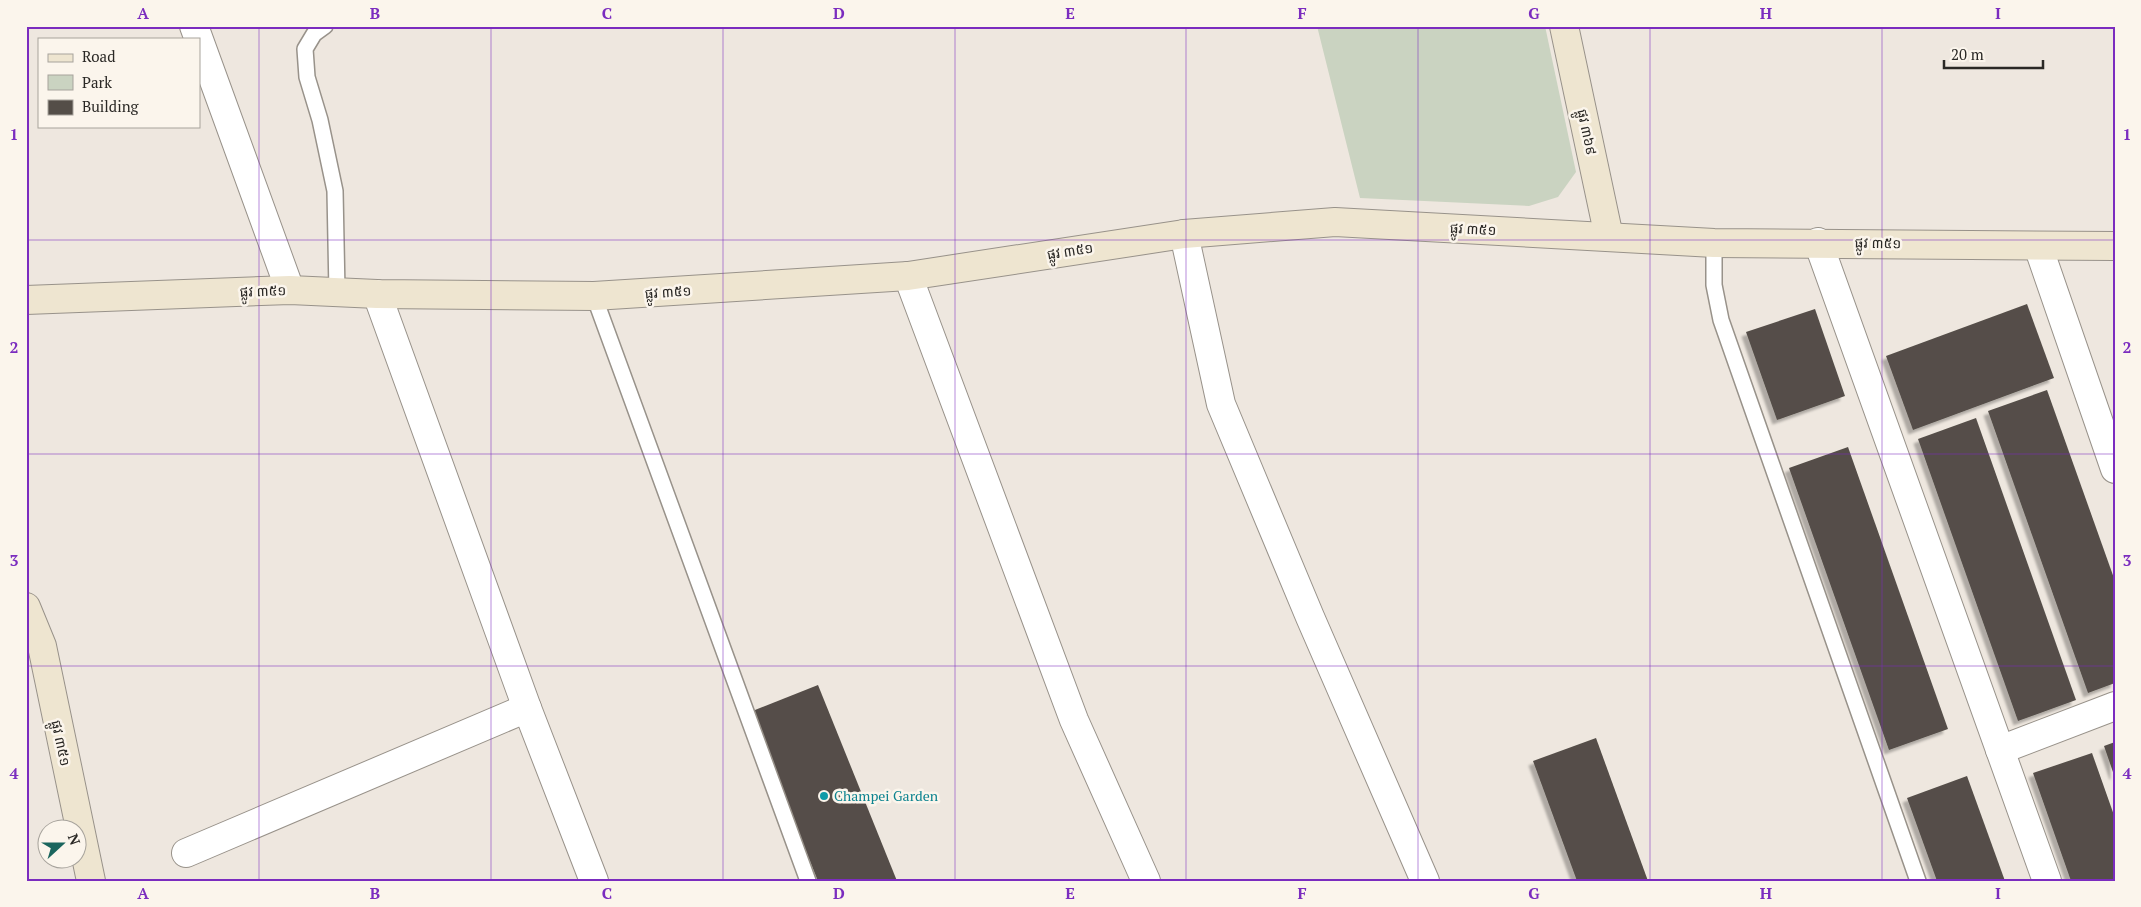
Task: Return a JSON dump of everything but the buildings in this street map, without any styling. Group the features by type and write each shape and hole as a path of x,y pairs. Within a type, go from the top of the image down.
{"street":[{"path":"194,26 198,38"},
{"name":"ផ្លូវ ៣៦៩","path":"1564,26 1609,237"},
{"path":"200,42 290,290"},
{"name":"ផ្លូវ ៣៥១","path":"26,300 290,290 377,294 594,296 908,276 1184,234 1334,222 1714,243 1818,242 2115,246"},
{"path":"1184,234 1221,404 1314,626 1425,881"},
{"path":"1818,242 2047,881"},
{"path":"2038,246 2115,469"},
{"path":"908,276 1074,720 1146,881"},
{"path":"377,294 527,708 594,881"},
{"name":"ផ្លូវ ៣៥១","path":"26,608 42,646 91,881"},
{"path":"2000,750 2115,706"},
{"path":"186,853 527,708"}],"lane":[{"path":"325,26 314,34 305,49 307,77 320,120 335,191 337,292"},
{"path":"1714,243 1714,285 1721,320 1918,881"},
{"path":"594,296 808,881"}],"green space":[{"path":"1317,26 1545,26 1576,172 1558,197 1529,206 1360,198"}],"place":[{"name":"Champei Garden","path":"824,796"}]}
